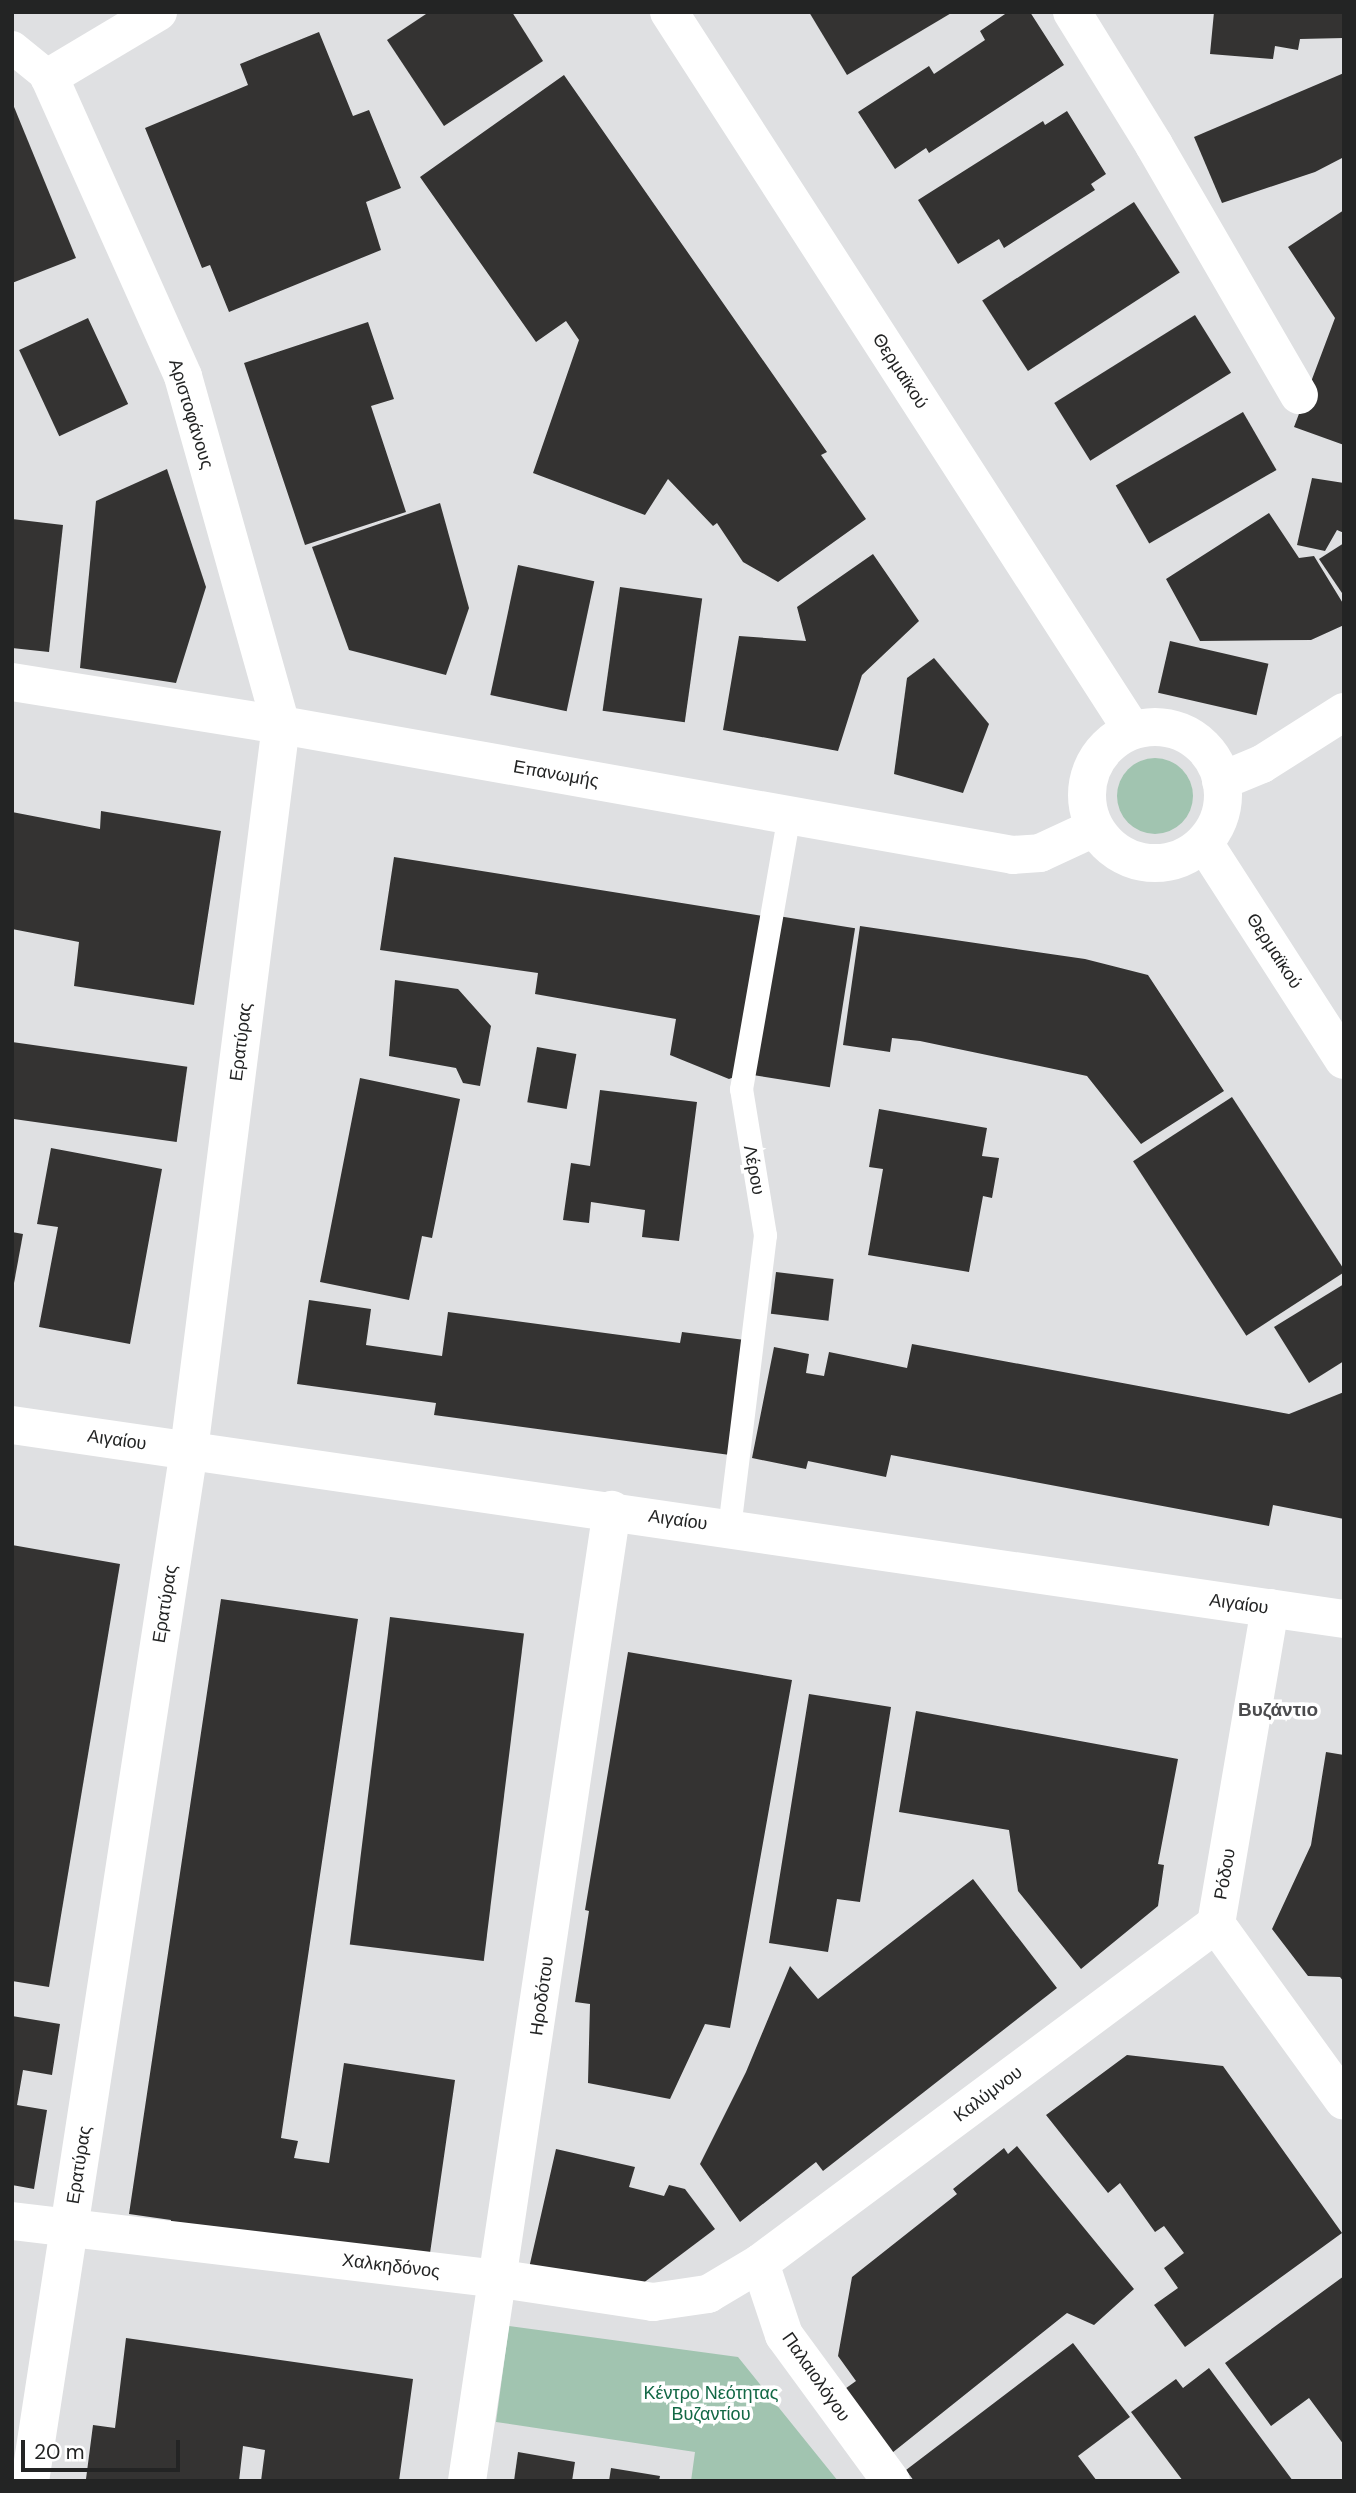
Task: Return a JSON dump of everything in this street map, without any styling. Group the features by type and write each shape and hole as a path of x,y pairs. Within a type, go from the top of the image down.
{"street":[{"path":"12,47 49,77 158,12"},
{"name":"Θερμαϊκού","path":"669,12 1132,730"},
{"path":"1072,12 1154,145 1299,395"},
{"name":"Αριστοφάνους","path":"49,77 183,376 281,725"},
{"name":"Επανωμής","path":"12,682 281,725 1025,856 1094,828"},
{"path":"1221,781 1262,764 1344,712"},
{"name":"Ερατύρας","path":"30,2481 189,1450 281,725"},
{"path":"1160,726 1197,741 1211,756 1221,781 1220,815 1204,843 1175,861 1152,864 1129,859 1109,846 1094,828 1086,787 1092,766 1104,748 1132,730 1160,726"},
{"name":"Θερμαϊκού","path":"1204,843 1344,1060"},
{"name":"Αιγαίου","path":"12,1425 612,1510 1344,1619"},
{"name":"Ηροδότου","path":"467,2481 501,2278 612,1510"},
{"name":"Ρόδου","path":"1270,1608 1216,1924 1344,2101"},
{"name":"Καλύμνου","path":"760,2263 1216,1924"},
{"name":"Χαλκηδόνος","path":"12,2221 501,2278 653,2302 708,2294 760,2263"},
{"name":"Παλαιολόγου","path":"760,2263 784,2335 891,2481"}],"lane":[{"name":"Λέρου","path":"729,1528 765,1235 741,1089 789,815"}],"green space":[{"path":"1148,758 1162,758 1176,764 1187,775 1193,796 1190,811 1182,823 1162,834 1148,834 1134,828 1123,817 1117,803 1117,789 1123,775 1134,764"},
{"name":"Κέντρο Νεότητας Βυζαντίου","path":"509,2326 738,2357 838,2481 691,2481 695,2452 496,2422"}],"building":[{"path":"429,12 512,12 543,61 444,126 387,40"},
{"path":"809,12 953,12 847,75"},
{"path":"1008,12 1030,12 1064,65 929,153 926,148 895,169 858,112 929,66 934,74 985,40 980,31"},
{"path":"1214,12 1344,12 1344,38 1300,39 1298,50 1275,46 1273,59 1210,54"},
{"path":"319,32 353,116 369,110 401,188 366,202 381,250 229,312 210,265 202,268 145,128 248,85 240,64"},
{"path":"1344,73 1344,157 1315,172 1222,203 1194,137"},
{"path":"564,75 827,452 821,455 866,519 778,582 743,562 717,523 713,526 668,479 645,515 533,473 579,340 566,321 536,342 420,177"},
{"path":"12,102 76,258 12,283"},
{"path":"1067,111 1106,174 1091,184 1095,190 1004,248 999,239 958,264 918,200 1043,121 1045,125"},
{"path":"1134,202 1180,272 1028,371 982,301"},
{"path":"1344,210 1344,445 1294,427 1335,318 1288,247"},
{"path":"1195,315 1231,373 1090,461 1054,403"},
{"path":"88,318 128,404 59,436 19,350"},
{"path":"368,322 394,399 371,406 406,512 305,545 244,363"},
{"path":"1243,412 1276,470 1149,544 1116,486"},
{"path":"167,469 206,587 176,683 80,668 96,501"},
{"path":"1312,478 1344,483 1344,533 1337,530 1325,551 1297,545"},
{"path":"440,503 469,608 446,675 349,650 312,547"},
{"path":"1269,513 1299,558 1314,556 1344,605 1344,625 1311,640 1200,641 1166,579"},
{"path":"12,519 63,525 49,652 12,648"},
{"path":"1344,543 1344,596 1319,559"},
{"path":"873,554 919,621 862,675 838,751 723,730 739,636 806,641 797,607"},
{"path":"518,565 594,581 567,711 490,695"},
{"path":"620,587 702,599 685,722 603,711"},
{"path":"1170,641 1268,664 1256,715 1158,693"},
{"path":"934,658 989,724 963,793 894,774 907,678"},
{"path":"101,811 221,831 194,1005 74,986 79,942 12,929 12,812 100,829"},
{"path":"394,857 763,916 737,1076 729,1079 670,1055 676,1019 535,994 538,973 380,950"},
{"path":"778,916 855,928 830,1087 753,1075"},
{"path":"860,926 1085,959 1148,975 1224,1091 1141,1144 1087,1076 920,1041 892,1038 890,1052 843,1045"},
{"path":"395,980 458,989 491,1026 480,1086 463,1083 456,1068 389,1056"},
{"path":"12,1042 187,1067 177,1142 12,1119"},
{"path":"537,1047 576,1054 567,1109 527,1102"},
{"path":"360,1078 460,1099 432,1238 422,1236 409,1300 320,1282"},
{"path":"600,1090 697,1102 679,1241 642,1237 645,1210 591,1202 589,1223 563,1220 571,1163 590,1166"},
{"path":"1232,1097 1344,1269 1344,1272 1246,1336 1133,1161"},
{"path":"879,1109 987,1128 982,1156 999,1158 992,1198 983,1196 969,1272 868,1255 883,1169 869,1167"},
{"path":"51,1148 162,1169 130,1344 39,1327 58,1227 37,1224"},
{"path":"12,1232 23,1234 14,1283 12,1283"},
{"path":"776,1272 834,1279 828,1321 771,1314"},
{"path":"1344,1284 1344,1361 1309,1383 1274,1327"},
{"path":"309,1300 371,1309 366,1345 442,1356 448,1312 680,1343 682,1332 745,1340 730,1455 434,1415 436,1403 297,1384"},
{"path":"912,1344 1289,1414 1344,1392 1344,1519 1273,1505 1269,1526 891,1455 886,1477 808,1461 806,1469 752,1458 774,1347 809,1354 806,1373 824,1376 829,1352 907,1368"},
{"path":"12,1545 120,1564 49,1987 12,1981"},
{"path":"221,1599 358,1619 281,2138 298,2141 294,2158 329,2163 344,2063 455,2080 428,2267 170,2230 171,2220 129,2214"},
{"path":"390,1617 524,1633 484,1961 350,1945"},
{"path":"628,1652 792,1680 730,2028 705,2024 670,2099 588,2083 590,2004 575,2002 589,1911 585,1910"},
{"path":"809,1694 891,1707 860,1902 837,1899 828,1952 769,1943"},
{"path":"916,1711 1178,1759 1158,1864 1164,1865 1158,1906 1081,1969 1018,1891 1009,1830 899,1812"},
{"path":"1326,1752 1344,1755 1344,1982 1340,1977 1308,1976 1272,1929 1311,1845"},
{"path":"973,1879 1057,1988 823,2171 816,2162 740,2222 700,2164 746,2072 790,1966 818,1999"},
{"path":"12,2016 60,2024 52,2075 23,2070 17,2105 47,2110 34,2189 12,2185"},
{"path":"1127,2055 1223,2066 1342,2233 1185,2347 1154,2305 1178,2288 1164,2268 1184,2253 1164,2226 1155,2232 1120,2183 1108,2193 1046,2115"},
{"path":"1017,2146 1134,2289 1094,2325 1067,2313 892,2453 842,2391 856,2381 838,2356 852,2277 957,2194 953,2189 1004,2148 1008,2154"},
{"path":"556,2149 635,2167 629,2187 664,2196 669,2185 685,2189 715,2229 634,2290 529,2268"},
{"path":"1344,2276 1344,2445 1309,2398 1271,2426 1225,2363"},
{"path":"126,2338 413,2379 399,2481 261,2481 265,2450 243,2446 239,2481 86,2479 93,2425 115,2428"},
{"path":"1073,2343 1130,2417 1078,2456 1097,2481 914,2481 906,2470"},
{"path":"1209,2368 1293,2481 1183,2481 1131,2412 1176,2379 1183,2388"},
{"path":"518,2452 575,2462 572,2481 514,2481"},
{"path":"611,2468 660,2476 659,2481 609,2481"}],"district":[{"name":"Βυζάντιο","path":"1278,1710"}]}
